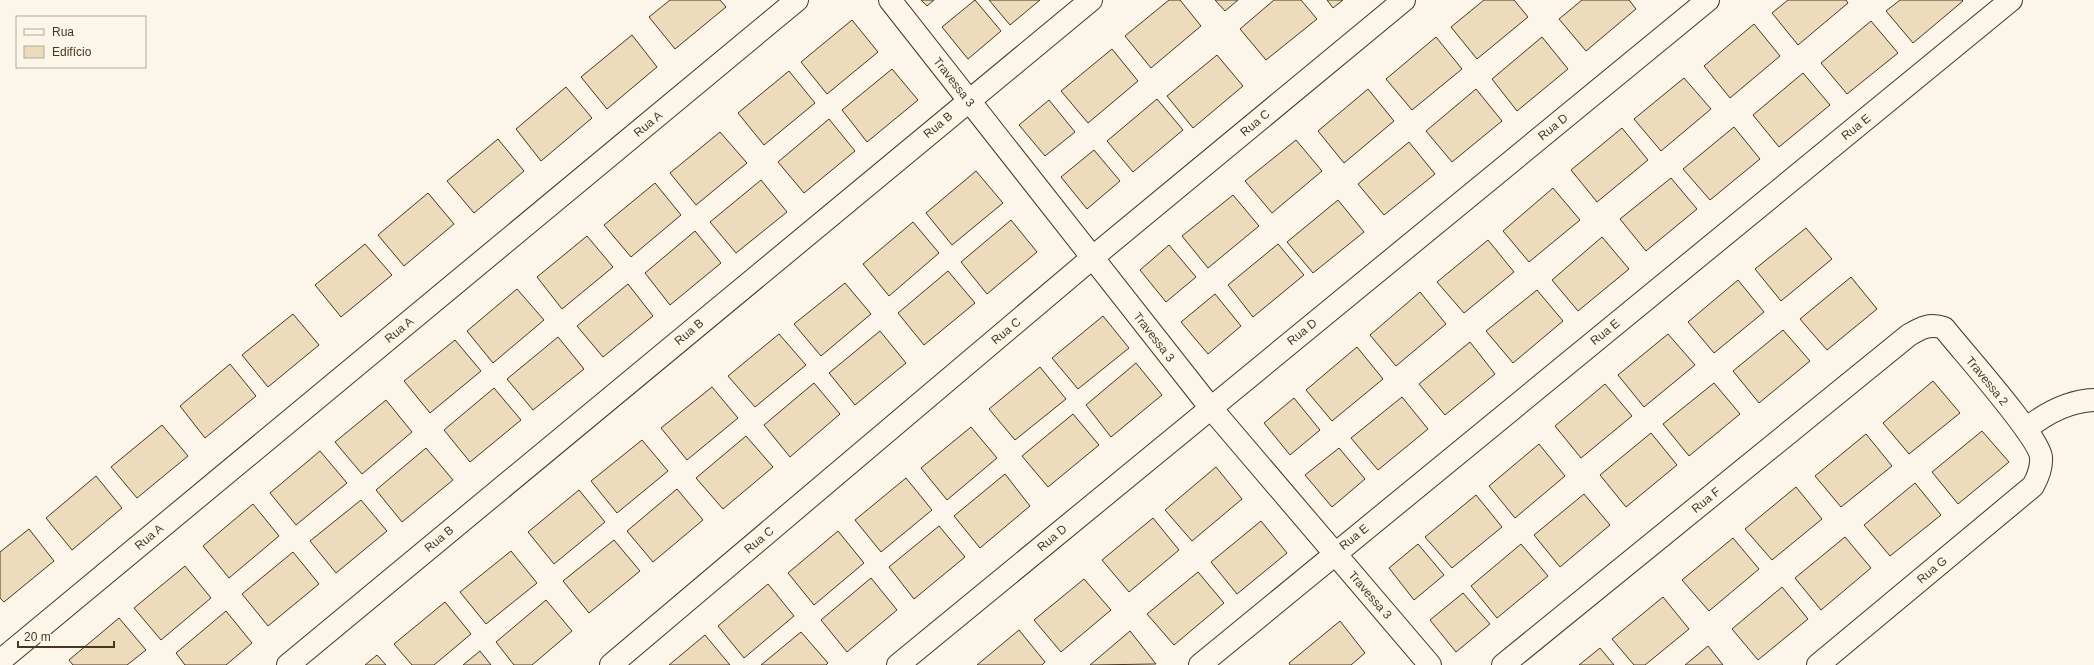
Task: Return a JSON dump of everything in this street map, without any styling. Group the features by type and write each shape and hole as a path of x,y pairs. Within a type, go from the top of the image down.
{"street":[{"name":"Rua A","path":"0,660 798,0"},
{"name":"Travessa 3","path":"890,0 1210,407 1430,665"},
{"name":"Rua B","path":"288,665 968,100 1091,0"},
{"name":"Rua C","path":"611,665 1092,258 1404,0"},
{"name":"Rua D","path":"898,665 1210,407 1708,0"},
{"name":"Rua E","path":"1200,665 1334,553 2011,0"},
{"name":"Travessa 2","path":"1909,335 1923,327 1936,325 1944,328 2026,429 2041,456 2041,471"},
{"name":"Rua F","path":"1503,665 1909,335"},
{"path":"2026,429 2043,416 2060,408 2082,401 2094,400"},
{"name":"Rua G","path":"1818,665 2034,486 2041,471"}],"building":[{"path":"670,0 720,0 726,7 675,49 649,17"},
{"path":"921,0 934,0 927,6"},
{"path":"975,0 1001,31 968,59 942,27"},
{"path":"989,0 1040,0 1010,25"},
{"path":"1169,0 1180,0 1201,26 1151,68 1125,36"},
{"path":"1215,0 1238,0 1225,11"},
{"path":"1274,0 1301,0 1317,19 1266,60 1240,29"},
{"path":"1327,0 1343,0 1333,8"},
{"path":"1484,0 1514,0 1528,17 1477,59 1451,27"},
{"path":"1582,0 1629,0 1636,9 1586,51 1559,19"},
{"path":"1788,0 1846,0 1848,3 1798,45 1772,13"},
{"path":"1900,0 1963,1 1913,43 1886,11"},
{"path":"852,20 878,52 827,94 801,62"},
{"path":"1871,21 1898,53 1847,94 1821,63"},
{"path":"1754,24 1780,56 1730,98 1704,66"},
{"path":"632,35 657,67 607,109 581,77"},
{"path":"1436,37 1462,69 1412,110 1386,79"},
{"path":"1542,37 1568,69 1517,111 1492,79"},
{"path":"1112,49 1138,81 1088,123 1061,91"},
{"path":"1217,55 1243,86 1193,128 1167,96"},
{"path":"892,69 918,100 867,142 842,110"},
{"path":"789,71 815,103 764,145 738,113"},
{"path":"1803,73 1830,105 1779,147 1753,115"},
{"path":"1684,78 1711,109 1661,151 1634,119"},
{"path":"566,87 592,118 541,161 516,129"},
{"path":"1368,89 1394,121 1344,163 1318,131"},
{"path":"1476,89 1502,121 1452,162 1426,131"},
{"path":"1157,99 1183,130 1133,172 1107,141"},
{"path":"1049,100 1075,132 1045,156 1019,125"},
{"path":"829,119 855,151 804,193 778,162"},
{"path":"1734,127 1760,159 1710,200 1683,169"},
{"path":"1622,128 1648,160 1597,202 1571,170"},
{"path":"720,132 747,163 696,205 670,173"},
{"path":"498,139 524,171 474,213 447,181"},
{"path":"1296,140 1322,171 1272,213 1245,181"},
{"path":"1409,142 1435,174 1384,215 1358,184"},
{"path":"1094,150 1120,181 1087,209 1061,177"},
{"path":"976,171 1003,203 952,245 926,213"},
{"path":"1671,178 1697,209 1646,251 1620,219"},
{"path":"761,180 787,212 736,253 710,222"},
{"path":"655,183 681,215 631,257 604,225"},
{"path":"1553,188 1580,220 1529,262 1503,231"},
{"path":"428,193 454,224 404,266 378,235"},
{"path":"1233,195 1259,226 1208,268 1182,236"},
{"path":"1338,200 1364,232 1313,273 1287,242"},
{"path":"1011,220 1037,252 987,294 961,262"},
{"path":"913,222 939,253 889,296 863,264"},
{"path":"1806,228 1832,259 1781,301 1755,269"},
{"path":"695,231 721,263 670,305 645,273"},
{"path":"587,236 613,267 562,309 537,277"},
{"path":"1602,237 1629,269 1578,311 1552,280"},
{"path":"1488,240 1514,272 1464,313 1437,282"},
{"path":"365,244 392,275 341,317 315,285"},
{"path":"1278,244 1304,275 1253,317 1228,285"},
{"path":"1169,245 1196,277 1166,302 1140,270"},
{"path":"948,271 975,303 924,345 898,313"},
{"path":"1851,277 1877,309 1827,350 1800,319"},
{"path":"1738,280 1764,312 1714,353 1688,322"},
{"path":"845,283 871,314 821,356 794,324"},
{"path":"628,284 653,316 603,357 577,326"},
{"path":"517,289 544,320 493,363 467,331"},
{"path":"1537,290 1563,321 1513,363 1486,331"},
{"path":"1420,292 1446,324 1396,366 1370,335"},
{"path":"1215,294 1241,326 1208,354 1181,322"},
{"path":"293,314 319,345 268,387 242,355"},
{"path":"1103,316 1129,348 1078,389 1052,358"},
{"path":"1783,330 1810,361 1759,403 1733,371"},
{"path":"880,331 906,363 855,405 829,373"},
{"path":"779,334 806,365 755,407 728,376"},
{"path":"1668,334 1695,365 1644,407 1618,375"},
{"path":"558,337 584,369 533,410 507,379"},
{"path":"455,340 481,371 430,413 404,381"},
{"path":"1470,342 1495,374 1445,415 1419,384"},
{"path":"1357,347 1383,379 1332,421 1306,390"},
{"path":"1136,363 1162,395 1111,437 1086,405"},
{"path":"230,364 256,396 205,438 180,406"},
{"path":"1040,367 1066,399 1015,440 989,409"},
{"path":"1933,381 1960,413 1909,454 1883,423"},
{"path":"814,383 840,414 790,457 764,425"},
{"path":"1714,383 1740,414 1689,456 1663,424"},
{"path":"1605,384 1632,416 1581,458 1555,426"},
{"path":"712,387 738,418 687,460 661,428"},
{"path":"494,388 521,420 470,462 444,430"},
{"path":"1402,397 1428,429 1378,470 1351,438"},
{"path":"1294,398 1320,430 1290,455 1264,423"},
{"path":"386,400 412,432 362,474 335,442"},
{"path":"1073,414 1099,445 1048,487 1022,456"},
{"path":"162,425 188,456 137,498 111,467"},
{"path":"971,427 997,458 947,500 921,468"},
{"path":"1982,431 2009,462 1958,504 1932,472"},
{"path":"1651,433 1677,465 1626,507 1600,475"},
{"path":"1866,434 1892,466 1841,507 1815,476"},
{"path":"746,436 773,467 723,509 696,478"},
{"path":"642,440 668,471 617,513 591,481"},
{"path":"1539,444 1565,476 1515,518 1489,486"},
{"path":"426,448 453,480 402,522 376,490"},
{"path":"1339,448 1365,479 1332,507 1305,475"},
{"path":"320,451 347,483 296,525 270,493"},
{"path":"1216,467 1242,499 1192,541 1165,510"},
{"path":"1005,474 1030,506 980,548 954,516"},
{"path":"96,476 122,508 72,550 46,518"},
{"path":"906,478 932,510 881,552 855,520"},
{"path":"1915,483 1941,515 1890,556 1864,525"},
{"path":"1796,487 1822,519 1772,560 1745,529"},
{"path":"677,489 703,520 653,562 627,531"},
{"path":"579,490 605,522 554,564 528,532"},
{"path":"1584,494 1610,525 1560,567 1534,535"},
{"path":"1476,495 1502,527 1452,568 1425,537"},
{"path":"361,500 387,531 336,573 310,541"},
{"path":"253,504 279,536 229,578 203,546"},
{"path":"1153,518 1179,550 1129,592 1102,560"},
{"path":"1261,521 1287,553 1237,594 1211,562"},
{"path":"939,526 965,557 914,599 889,567"},
{"path":"29,529 54,561 4,602 0,598 0,552"},
{"path":"838,531 864,563 814,605 788,573"},
{"path":"1845,537 1871,568 1821,610 1795,578"},
{"path":"1733,538 1759,569 1709,611 1682,580"},
{"path":"614,540 640,571 589,613 563,581"},
{"path":"1418,544 1444,575 1414,600 1389,568"},
{"path":"1521,544 1548,576 1497,618 1471,586"},
{"path":"511,551 537,583 486,624 460,592"},
{"path":"293,552 319,584 268,626 242,594"},
{"path":"185,566 211,598 161,640 134,608"},
{"path":"1198,572 1224,603 1174,645 1147,614"},
{"path":"871,578 897,610 847,652 821,620"},
{"path":"1084,579 1111,610 1061,652 1034,620"},
{"path":"768,584 794,616 744,658 718,626"},
{"path":"1782,587 1808,619 1758,660 1732,629"},
{"path":"1463,593 1490,624 1456,652 1430,620"},
{"path":"1663,597 1689,629 1645,665 1634,665 1612,639"},
{"path":"546,600 572,631 532,665 514,665 496,642"},
{"path":"445,602 471,634 434,665 412,665 394,644"},
{"path":"226,611 252,643 226,665 185,665 176,653"},
{"path":"119,618 146,650 127,665 73,665 69,660"},
{"path":"1340,621 1365,653 1351,665 1290,665 1289,663"},
{"path":"1019,630 1045,662 1042,665 977,665"},
{"path":"1130,631 1156,664 1090,665"},
{"path":"801,632 828,663 826,665 761,665"},
{"path":"705,635 730,665 669,665"},
{"path":"1708,646 1723,665 1685,665"},
{"path":"1600,648 1614,665 1579,665"},
{"path":"480,651 491,665 463,665"},
{"path":"377,655 386,665 365,665"}]}
